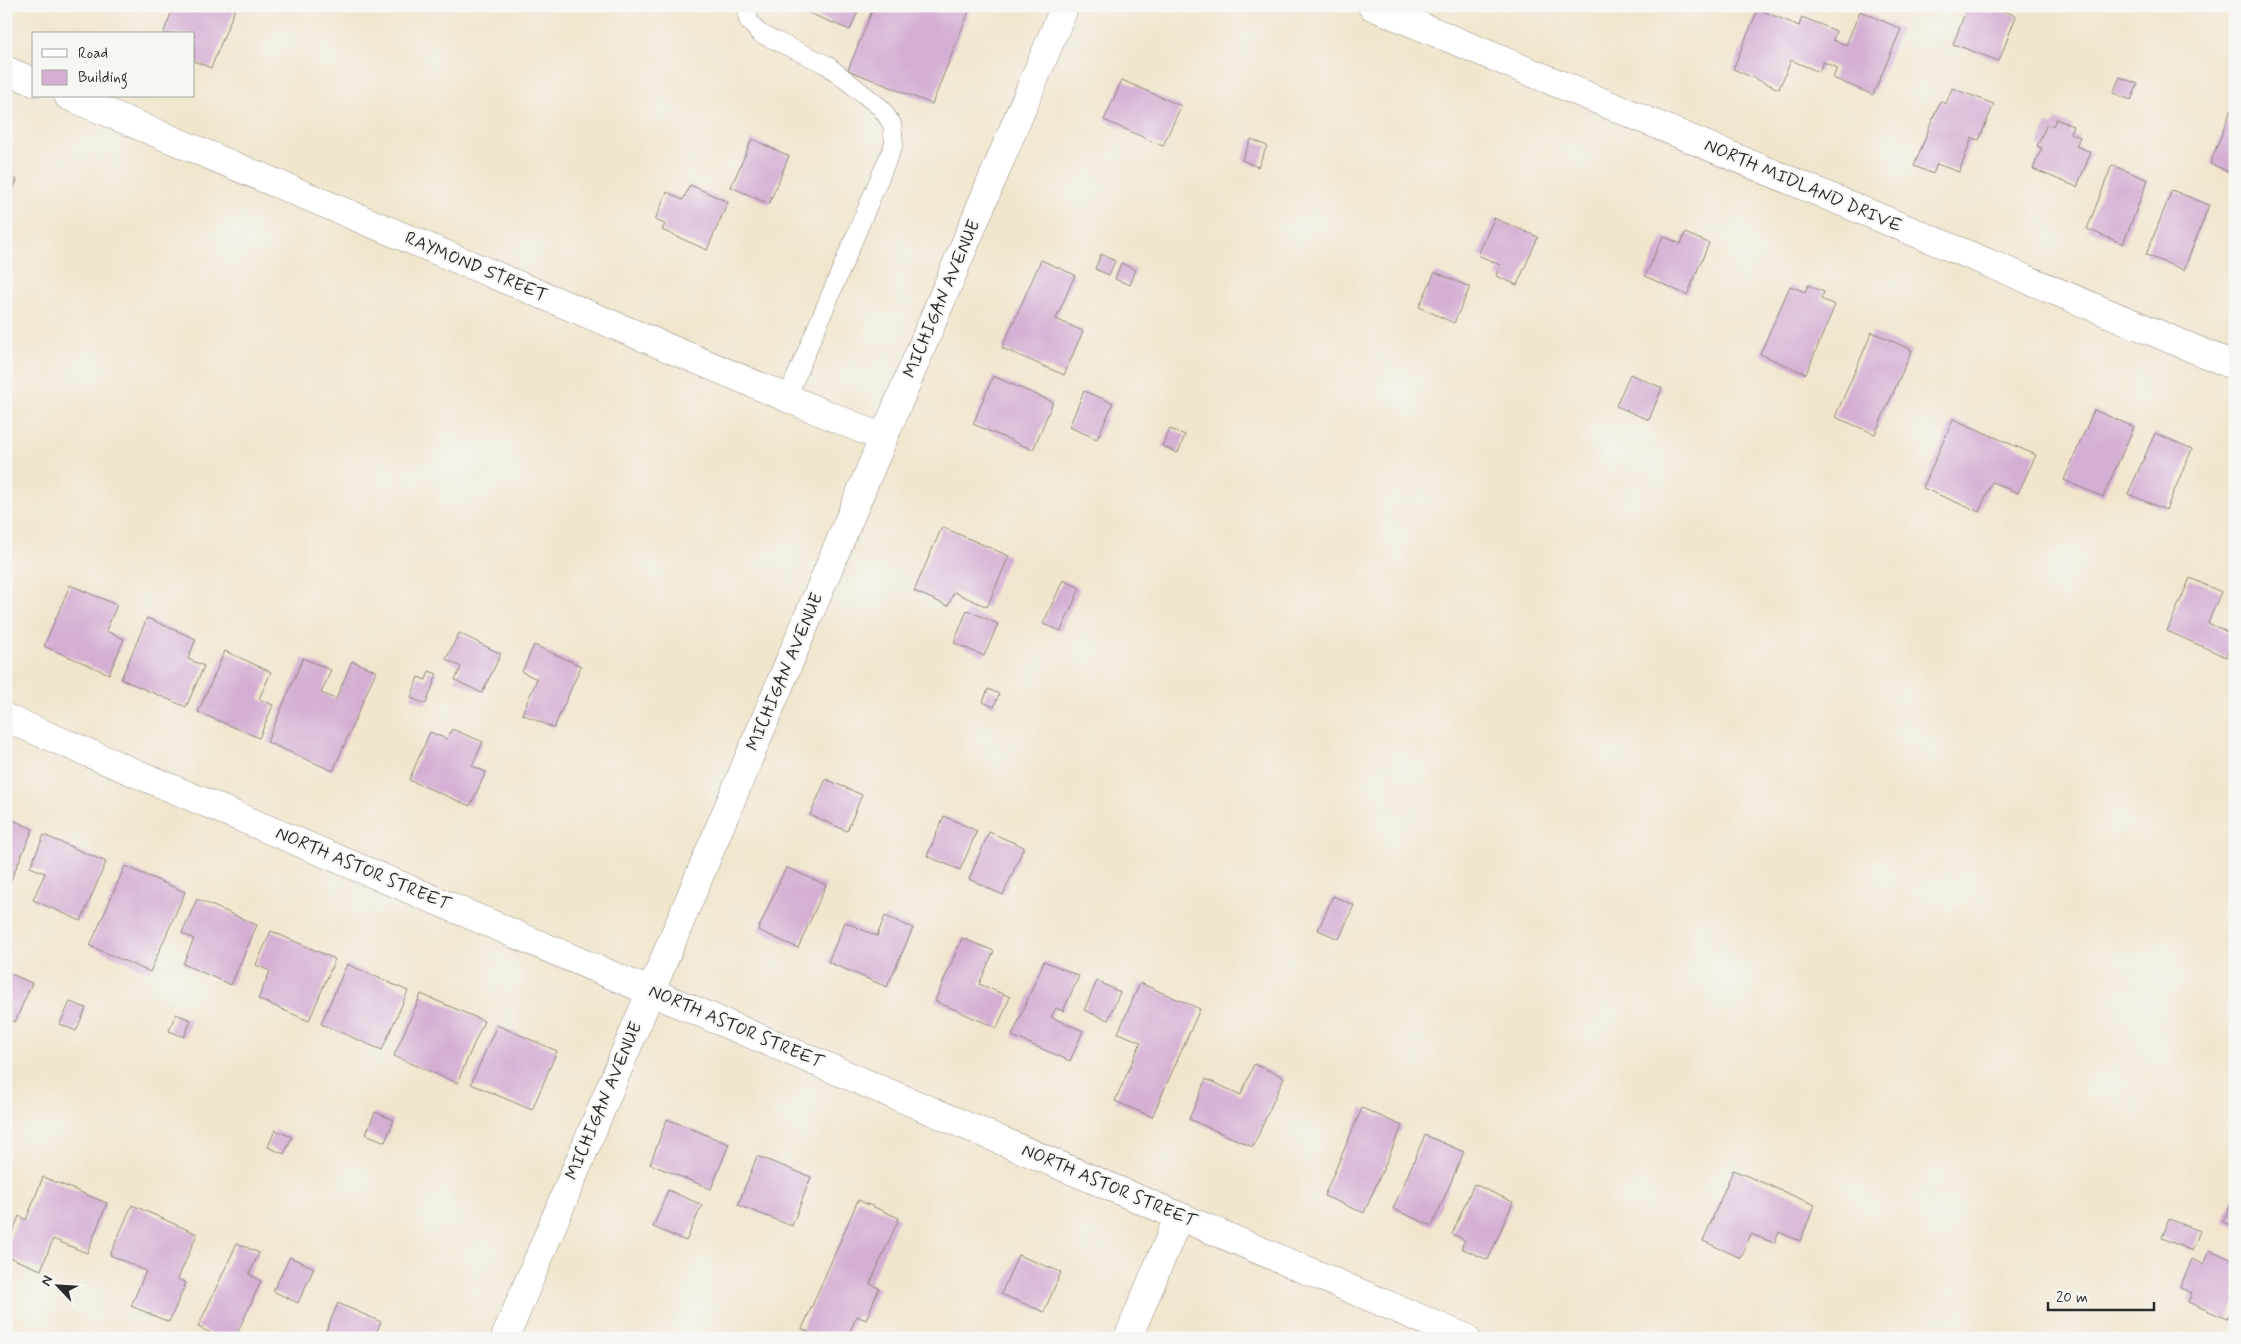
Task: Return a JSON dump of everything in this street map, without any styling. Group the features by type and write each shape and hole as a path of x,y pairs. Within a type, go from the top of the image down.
{"street":[{"name":"MICHIGAN AVENUE","path":"505,1338 1065,6"},
{"name":"NORTH MIDLAND DRIVE","path":"1372,6 2235,366"},
{"path":"6,70 32,81"},
{"name":"RAYMOND STREET","path":"73,98 883,438"},
{"name":"NORTH ASTOR STREET","path":"6,718 1466,1338"},
{"path":"1128,1338 1179,1216"}],"lane":[{"path":"748,6 748,20 759,33 827,65 881,108 892,124 894,138 894,144 787,398"}],"building":[{"path":"174,6 229,6 235,9 211,68 195,61 195,32 164,32"},
{"path":"792,6 860,6 850,30"},
{"path":"874,6 971,6 932,104 848,70"},
{"path":"1968,6 1991,6 2016,16 1999,61 1953,44"},
{"path":"1758,9 1799,26 1802,17 1836,31 1833,40 1846,45 1860,11 1901,29 1873,95 1833,78 1837,68 1823,62 1819,72 1791,60 1779,89 1733,69"},
{"path":"2120,77 2138,84 2131,100 2113,93"},
{"path":"1122,80 1181,106 1163,146 1104,120"},
{"path":"1952,88 1994,104 1979,140 1972,138 1959,172 1937,164 1933,174 1914,166 1940,101 1946,104"},
{"path":"2231,110 2235,112 2235,174 2210,164"},
{"path":"2056,119 2073,126 2070,133 2080,137 2076,146 2091,152 2077,187 2033,169 2042,148 2037,146 2047,124 2053,126"},
{"path":"752,139 789,156 769,204 731,187"},
{"path":"1251,139 1267,146 1258,167 1242,160"},
{"path":"2112,165 2148,180 2123,244 2087,229"},
{"path":"6,175 17,180 6,206"},
{"path":"690,185 728,202 707,250 662,230 665,224 655,220 667,192 683,200"},
{"path":"2172,190 2209,205 2184,270 2146,255"},
{"path":"1494,218 1538,237 1517,285 1496,276 1500,265 1478,255"},
{"path":"1685,233 1709,243 1687,295 1645,276 1663,236 1681,244"},
{"path":"1101,254 1115,261 1109,275 1095,269"},
{"path":"1041,260 1075,275 1056,319 1083,331 1064,375 1002,348"},
{"path":"1121,263 1136,270 1130,285 1115,279"},
{"path":"1435,272 1470,287 1454,323 1419,307"},
{"path":"1808,285 1824,292 1821,299 1835,305 1806,374 1760,354 1790,286 1805,292"},
{"path":"1872,332 1912,350 1875,434 1835,417"},
{"path":"1630,374 1662,388 1649,420 1616,406"},
{"path":"993,376 1053,402 1033,450 973,424"},
{"path":"1084,391 1113,403 1097,439 1069,427"},
{"path":"2094,410 2134,427 2103,497 2064,480"},
{"path":"1953,419 2036,455 2018,493 1992,482 1979,512 1923,488"},
{"path":"1170,429 1185,435 1178,453 1162,446"},
{"path":"2155,433 2192,449 2166,510 2128,494"},
{"path":"942,527 1009,556 987,607 954,592 948,606 914,591"},
{"path":"2190,578 2221,592 2208,623 2234,635 2226,657 2167,631"},
{"path":"1063,580 1080,588 1061,631 1043,624"},
{"path":"70,585 117,605 106,631 124,639 109,674 44,646"},
{"path":"967,610 998,624 984,656 954,643"},
{"path":"147,618 196,639 188,659 204,666 186,707 121,679"},
{"path":"459,633 501,654 482,693 455,680 461,667 446,659"},
{"path":"534,645 581,666 554,728 522,714 537,679 522,672"},
{"path":"225,651 271,672 259,699 273,705 259,738 198,712"},
{"path":"303,658 331,670 321,693 336,699 352,661 376,671 333,771 267,742"},
{"path":"429,671 437,674 426,704 411,698 418,677 426,680"},
{"path":"988,689 999,694 994,707 983,702"},
{"path":"452,729 483,742 472,766 486,772 470,806 409,780 430,732 447,739"},
{"path":"826,779 862,795 847,831 810,815"},
{"path":"944,816 977,831 960,870 927,856"},
{"path":"6,817 33,829 6,891"},
{"path":"989,832 1024,847 1003,895 969,879"},
{"path":"44,835 106,862 81,921 33,900 45,873 30,867"},
{"path":"125,866 185,892 150,972 90,946"},
{"path":"786,867 826,885 798,948 758,930"},
{"path":"1333,896 1354,905 1339,939 1318,930"},
{"path":"197,899 257,925 231,985 183,964 194,939 182,933"},
{"path":"885,916 913,928 887,987 828,962 845,922 877,936"},
{"path":"271,931 335,959 309,1021 258,999 270,971 256,965"},
{"path":"962,938 994,951 979,984 1010,997 997,1028 935,1001"},
{"path":"1044,961 1079,976 1063,1011 1056,1008 1051,1017 1083,1031 1070,1061 1012,1036"},
{"path":"347,964 408,991 382,1050 321,1024"},
{"path":"6,972 32,983 15,1022 6,1018"},
{"path":"1097,981 1120,992 1108,1020 1084,1010"},
{"path":"1140,983 1200,1009 1152,1117 1115,1101 1141,1042 1118,1033"},
{"path":"421,994 484,1021 457,1083 394,1056"},
{"path":"70,1002 86,1008 76,1031 60,1024"},
{"path":"176,1014 191,1020 184,1037 169,1031"},
{"path":"497,1025 557,1051 532,1110 471,1084"},
{"path":"1254,1064 1284,1077 1253,1147 1189,1119 1206,1079 1241,1095"},
{"path":"1362,1108 1402,1126 1364,1213 1324,1196"},
{"path":"375,1112 394,1120 385,1142 366,1134"},
{"path":"667,1119 729,1144 711,1189 650,1164"},
{"path":"275,1130 292,1137 284,1154 268,1147"},
{"path":"1425,1135 1464,1152 1432,1226 1393,1209"},
{"path":"757,1156 811,1177 792,1226 738,1205"},
{"path":"1733,1170 1815,1205 1800,1241 1779,1232 1774,1243 1751,1234 1741,1258 1703,1241"},
{"path":"43,1177 107,1203 87,1253 53,1239 41,1270 6,1256 6,1249 19,1216 26,1220"},
{"path":"1474,1184 1513,1202 1488,1260 1461,1248 1465,1240 1452,1234"},
{"path":"668,1190 702,1205 686,1241 653,1227"},
{"path":"2235,1193 2235,1227 2223,1222"},
{"path":"858,1200 899,1218 870,1284 879,1288 866,1320 857,1316 847,1338 821,1338 802,1329"},
{"path":"132,1205 197,1234 178,1279 186,1283 169,1322 131,1306 146,1271 110,1255"},
{"path":"2169,1219 2200,1231 2192,1251 2162,1238"},
{"path":"237,1243 259,1253 249,1274 261,1281 235,1338 221,1338 198,1327"},
{"path":"2210,1250 2235,1261 2235,1301 2227,1319 2188,1302 2192,1293 2180,1288 2192,1259 2204,1264"},
{"path":"1018,1255 1061,1272 1044,1312 1001,1294"},
{"path":"290,1257 314,1268 298,1303 273,1291"},
{"path":"338,1303 381,1322 374,1338 323,1338"}]}
